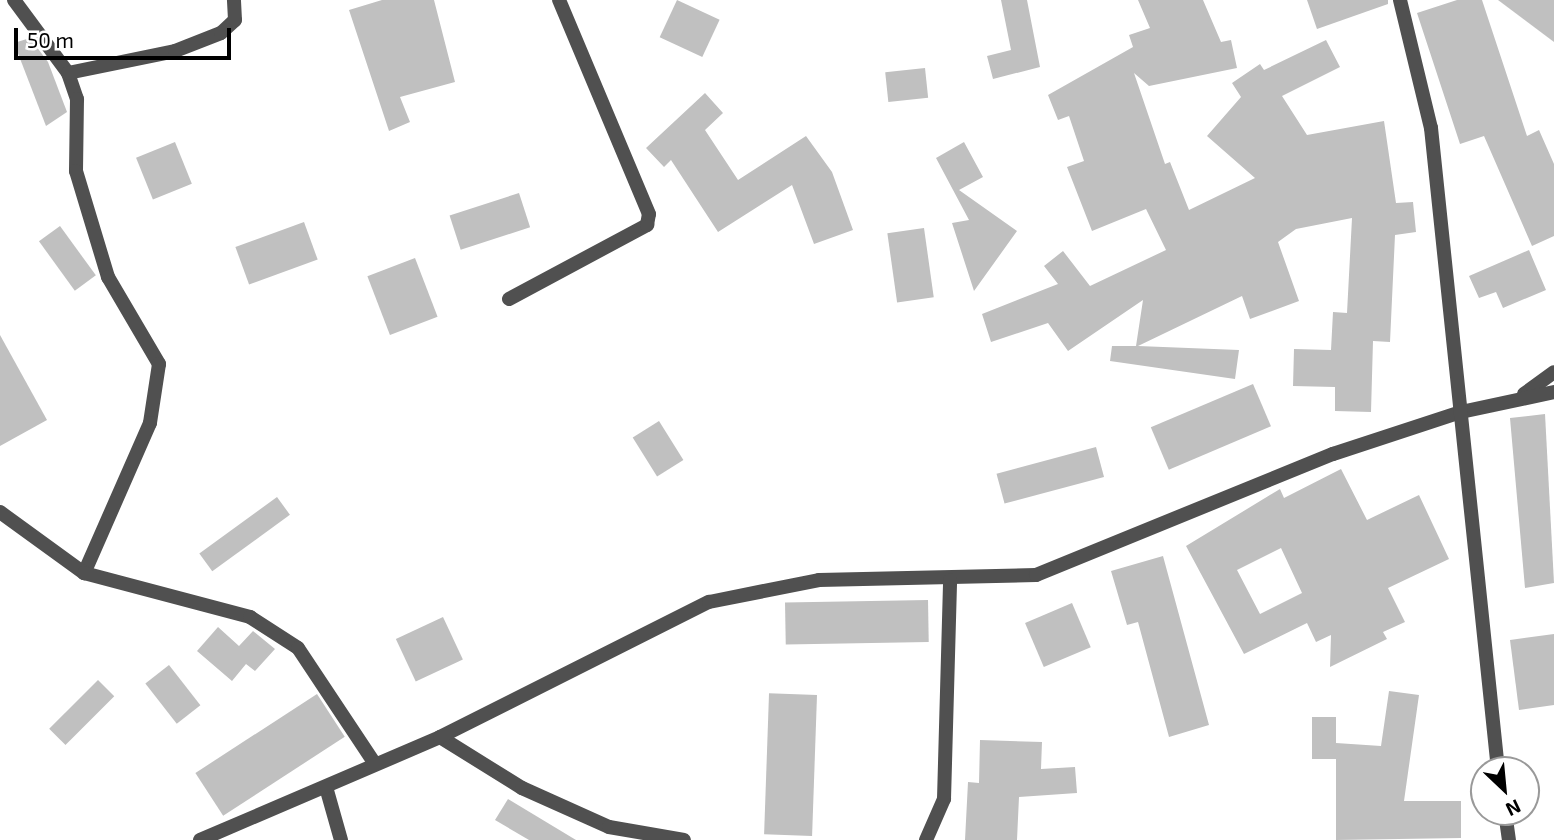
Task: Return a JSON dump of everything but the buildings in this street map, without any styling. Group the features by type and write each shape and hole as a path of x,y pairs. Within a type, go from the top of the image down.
{"street":[{"path":"14,0 68,73 77,99 76,171 108,277 159,364 150,423 84,573"},
{"path":"68,73 174,51 222,33 235,20 234,0"},
{"path":"509,299 647,225 649,214 559,0"},
{"path":"1401,0 1431,128 1497,756"},
{"path":"1521,396 1554,372"},
{"path":"200,840 440,737 709,602 818,580 950,580 1036,575 1333,454 1461,412 1521,396 1554,392"},
{"path":"0,512 84,573 250,617 299,648 374,764"},
{"path":"926,840 944,799 950,580"},
{"path":"440,737 522,788 609,827 684,840"},
{"path":"326,788 341,840"}]}
